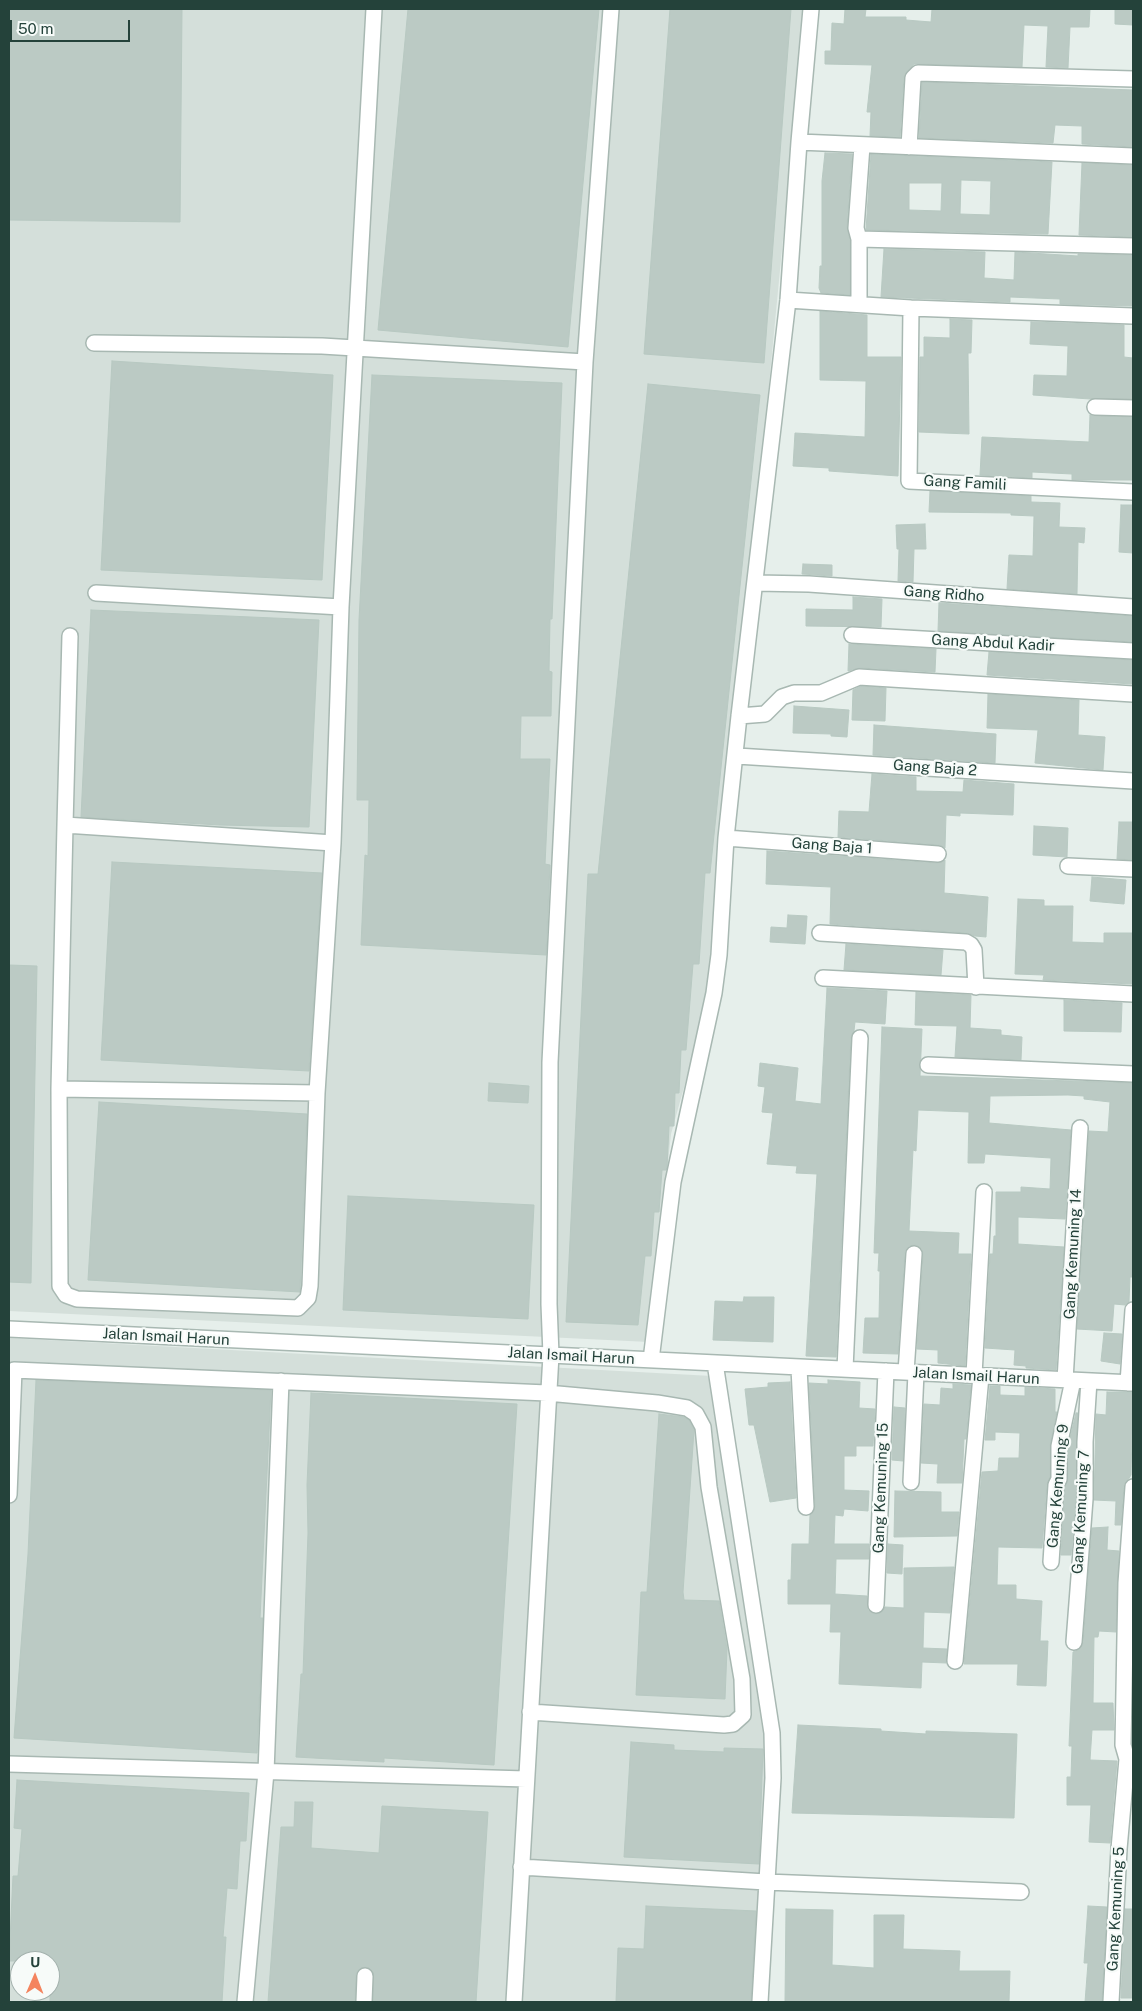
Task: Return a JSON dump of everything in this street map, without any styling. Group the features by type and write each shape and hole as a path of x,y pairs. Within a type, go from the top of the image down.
{"street":[{"path":"70,636 59,1089 60,1286 66,1295 77,1299 298,1308 308,1298 310,1286 317,1093 333,843 341,607 357,347 374,9"},
{"path":"514,2002 547,1393 551,1355 548,1304 550,1062 585,362 611,9"},
{"path":"651,1360 673,1182 714,993 726,838 737,756 753,715 756,583 788,300 811,9"},
{"path":"909,147 913,78 918,73 1133,79"},
{"path":"799,142 1133,156"},
{"path":"859,304 859,239 856,228 862,146"},
{"path":"859,239 1133,246"},
{"path":"788,300 911,308 1133,316"},
{"name":"Gang Famili","path":"911,308 909,481 1133,492"},
{"path":"94,343 357,347 585,362"},
{"path":"1095,407 1133,408"},
{"name":"Gang Ridho","path":"756,583 1133,607"},
{"path":"96,593 341,607"},
{"name":"Gang Abdul Kadir","path":"852,635 1133,651"},
{"path":"753,715 782,697 794,693 820,693 859,677 1133,694"},
{"name":"Gang Baja 2","path":"737,756 1133,781"},
{"path":"65,825 333,843"},
{"name":"Gang Baja 1","path":"726,838 938,854"},
{"path":"1068,866 1133,869"},
{"path":"820,933 966,942 971,944 974,950 976,987"},
{"path":"823,978 1133,994"},
{"path":"845,1369 860,1038"},
{"path":"928,1065 1133,1074"},
{"path":"59,1089 317,1093"},
{"name":"Gang Kemuning 14","path":"1069,1380 1080,1128"},
{"path":"955,1661 977,1375 984,1192"},
{"path":"911,1482 914,1254"},
{"path":"1131,1383 1133,1310"},
{"name":"Jalan Ismail Harun","path":"9,1330 1131,1383"},
{"path":"715,1363 772,1733 774,1778 760,2002"},
{"path":"799,1368 806,1507"},
{"path":"9,1496 14,1370 547,1393 678,1405 687,1408 700,1420 709,1487 742,1679 743,1715 739,1721 724,1725 530,1712"},
{"name":"Gang Kemuning 15","path":"876,1605 886,1371"},
{"name":"Gang Kemuning 9","path":"1052,1562 1056,1485 1058,1479 1058,1446 1069,1380"},
{"path":"245,2002 266,1772 280,1381"},
{"name":"Gang Kemuning 7","path":"1074,1642 1078,1566 1085,1499 1085,1442 1089,1381"},
{"name":"Gang Kemuning 5","path":"1111,2002 1119,1849 1130,1759 1123,1745 1126,1583 1133,1487"},
{"path":"9,1764 526,1779"},
{"path":"521,1867 766,1882 1021,1892"},
{"path":"364,2002 365,1976"}],"shaded area":[{"path":"9,9 805,9 711,990 671,1134 649,1342 9,1311"},
{"path":"9,1338 712,1376 774,1738 760,2002 9,2002"}],"building":[{"path":"9,9 182,9 180,222 9,220"},
{"path":"408,9 599,9 568,347 378,330"},
{"path":"670,9 791,9 764,363 644,354"},
{"path":"845,9 866,9 865,17 906,17 906,20 931,22 932,9 1090,9 1089,27 1070,27 1068,68 1046,67 1048,26 1024,25 1022,67 914,64 904,77 900,137 870,136 871,112 867,112 872,65 825,64 825,51 831,51 832,23 844,24"},
{"path":"1115,9 1133,9 1133,25 1115,24"},
{"path":"922,82 1133,90 1133,147 1082,144 1082,126 1055,125 1053,143 919,138"},
{"path":"825,153 852,154 847,227 850,240 850,295 821,293 819,288 820,266 822,266 822,181"},
{"path":"871,154 1052,162 1048,234 866,230","holes":["961,180 991,181 990,215 960,214","909,183 942,183 941,211 909,210"]},
{"path":"1082,163 1133,165 1133,237 1079,235"},
{"path":"884,249 985,252 984,278 1014,280 1015,252 1078,256 1078,254 1133,255 1133,306 1060,304 1060,299 1010,297 1010,302 881,297"},
{"path":"820,311 867,315 867,357 901,357 898,476 829,471 829,468 793,466 795,433 865,437 866,381 820,380"},
{"path":"950,319 972,320 971,353 968,353 969,434 919,432 920,357 924,357 924,337 950,338"},
{"path":"1031,322 1124,325 1124,357 1133,358 1133,399 1090,399 1033,395 1034,375 1067,376 1068,346 1030,344"},
{"path":"112,361 333,375 322,580 101,570"},
{"path":"372,375 562,383 552,619 550,619 549,671 552,672 551,716 521,716 520,759 550,759 545,864 550,865 546,955 361,945 365,855 368,856 369,800 357,800 359,620"},
{"path":"648,384 760,395 710,873 705,873 699,964 693,964 686,1050 681,1050 679,1093 675,1093 674,1126 669,1126 667,1167 666,1170 662,1170 659,1212 654,1212 651,1256 645,1256 638,1325 566,1322 588,874 598,874"},
{"path":"1090,415 1133,417 1133,480 1072,480 1072,474 1032,472 1032,478 980,475 982,437 1089,442"},
{"path":"930,491 1031,496 1031,502 1060,503 1059,527 1085,528 1084,543 1078,542 1077,594 1007,589 1009,555 1033,556 1034,516 1011,515 1011,513 929,512"},
{"path":"1121,505 1133,505 1133,553 1119,552"},
{"path":"925,524 926,549 914,549 913,582 898,581 899,549 897,549 896,525"},
{"path":"803,564 832,565 832,576 802,574"},
{"path":"853,597 882,599 881,627 806,626 806,609 853,610"},
{"path":"939,603 1133,616 1133,642 938,631"},
{"path":"91,610 319,620 309,827 220,825 81,817"},
{"path":"849,644 936,649 935,672 860,668 848,671"},
{"path":"989,652 1133,660 1132,684 987,675"},
{"path":"861,686 886,688 885,721 852,720 853,690"},
{"path":"988,694 1079,700 1078,735 1105,737 1103,770 1035,763 1038,730 987,728"},
{"path":"794,706 849,710 847,737 831,736 831,734 793,733"},
{"path":"874,725 996,734 995,763 873,755"},
{"path":"872,774 916,777 916,791 963,792 964,780 1014,784 1013,815 960,813 960,816 946,815 945,848 939,845 838,837 839,811 869,812"},
{"path":"1119,822 1133,822 1133,860 1117,859"},
{"path":"1034,826 1068,828 1067,857 1033,855"},
{"path":"767,851 937,863 945,860 944,893 988,897 986,937 967,933 830,924 831,887 766,884"},
{"path":"112,862 322,873 309,1071 101,1060"},
{"path":"1092,877 1126,880 1124,904 1090,901"},
{"path":"1018,899 1044,900 1044,906 1073,906 1072,942 1104,943 1104,933 1133,933 1133,984 1043,980 1044,975 1015,974"},
{"path":"788,915 807,916 805,944 770,942 771,927 787,928"},
{"path":"846,944 943,950 941,975 844,970"},
{"path":"9,965 37,966 31,1283 9,1282"},
{"path":"827,988 887,991 885,1024 855,1022 851,1038 836,1357 806,1356 817,1174 796,1173 797,1166 767,1164 773,1113 762,1112 765,1087 758,1086 760,1063 798,1068 795,1101 821,1104"},
{"path":"916,992 971,995 970,1028 1001,1030 1001,1035 1022,1037 1021,1060 955,1057 957,1026 915,1025"},
{"path":"1064,1000 1122,1003 1121,1032 1064,1031"},
{"path":"882,1027 922,1029 920,1076 1133,1083 1132,1277 1130,1277 1129,1302 1125,1305 1114,1304 1112,1331 1077,1329 1089,1131 1108,1132 1110,1102 1084,1099 1084,1096 1068,1095 990,1096 989,1123 1071,1130 1065,1219 1018,1217 1018,1244 1064,1247 1056,1370 1026,1368 1026,1366 1014,1365 1015,1350 985,1348 990,1254 993,1254 994,1236 996,1236 996,1192 1021,1192 1021,1187 1050,1189 1051,1158 985,1154 984,1163 968,1163 969,1112 918,1110 916,1151 913,1150 909,1231 959,1233 958,1254 971,1254 965,1366 938,1363 938,1350 917,1349 923,1255 922,1249 915,1245 909,1246 905,1253 898,1354 863,1353 865,1318 879,1318 879,1253 874,1253"},
{"path":"489,1083 529,1086 528,1103 488,1101"},
{"path":"99,1102 307,1114 300,1292 88,1280"},
{"path":"348,1196 534,1205 528,1319 343,1310"},
{"path":"744,1297 774,1297 773,1342 713,1340 715,1301 743,1302"},
{"path":"1104,1333 1122,1334 1120,1364 1101,1361"},
{"path":"36,1380 271,1390 260,1618 263,1618 257,1753 14,1738 28,1554"},
{"path":"828,1380 860,1382 859,1408 875,1409 873,1446 856,1446 856,1456 844,1456 844,1490 869,1491 868,1511 844,1509 843,1516 835,1515 834,1544 869,1544 869,1559 836,1559 835,1594 867,1596 868,1610 875,1614 880,1613 885,1607 904,1608 904,1568 954,1567 950,1613 924,1612 923,1648 947,1649 946,1663 922,1662 921,1688 839,1684 841,1632 830,1632 831,1604 788,1604 788,1580 791,1580 792,1544 809,1544 810,1515 815,1507 809,1383 828,1384"},
{"path":"790,1382 796,1498 770,1502 754,1425 749,1425 745,1389 768,1387 768,1383"},
{"path":"953,1384 971,1385 966,1439 964,1439 962,1483 937,1483 938,1464 921,1463 924,1404 940,1405 941,1388 953,1389"},
{"path":"990,1386 1000,1386 1000,1395 1025,1396 1025,1387 1055,1389 1055,1412 1057,1412 1050,1446 1050,1477 1047,1484 1042,1548 998,1547 997,1585 1016,1585 1016,1599 1042,1601 1040,1641 1048,1641 1046,1686 1017,1685 1018,1664 964,1664 982,1472 998,1471 999,1458 1019,1458 1020,1433 995,1432 995,1440 985,1440"},
{"path":"1107,1392 1133,1392 1131,1475 1124,1486 1121,1525 1115,1525 1116,1501 1094,1500 1096,1414 1106,1415"},
{"path":"311,1393 517,1404 494,1765 384,1758 384,1762 296,1757 301,1674 303,1674"},
{"path":"894,1407 905,1408 903,1461 892,1460"},
{"path":"1076,1413 1078,1413 1076,1499 1071,1555 1061,1555 1065,1488 1068,1479 1068,1447"},
{"path":"659,1414 683,1417 689,1420 694,1430 683,1592 684,1600 719,1601 727,1649 725,1699 636,1695 641,1592 647,1592"},
{"path":"895,1491 941,1492 941,1512 959,1512 957,1536 894,1537"},
{"path":"1108,1527 1107,1550 1119,1551 1116,1632 1099,1631 1098,1637 1094,1637 1093,1703 1113,1703 1114,1730 1092,1730 1090,1760 1117,1761 1110,1843 1089,1842 1091,1805 1067,1805 1067,1777 1071,1777 1072,1746 1069,1746 1073,1652 1078,1650 1083,1643 1092,1528"},
{"path":"888,1544 903,1545 902,1574 887,1573"},
{"path":"798,1725 881,1729 881,1731 926,1734 926,1731 1017,1734 1014,1818 792,1813"},
{"path":"631,1742 674,1745 674,1750 724,1752 724,1748 763,1749 759,1864 624,1857"},
{"path":"17,1780 249,1793 246,1841 240,1841 237,1889 227,1888 223,1937 226,1937 222,2002 50,2002 60,2001 60,1951 10,1951 9,1961 13,1876 18,1876 22,1829 14,1828"},
{"path":"295,1802 313,1802 311,1848 379,1853 382,1806 488,1812 476,2002 373,2002 373,1972 365,1967 357,1971 355,2002 268,2002 281,1827 294,1827"},
{"path":"646,1906 756,1911 751,2002 616,2002 618,1948 644,1949"},
{"path":"1088,1906 1107,1907 1102,2002 1085,2002 1088,1963 1084,1963"},
{"path":"786,1909 833,1910 832,1965 874,1968 874,1915 904,1915 903,1949 960,1951 959,1971 1010,1971 1009,2002 785,2002"},
{"path":"1125,1909 1133,1909 1133,1998 1121,1998"}]}
